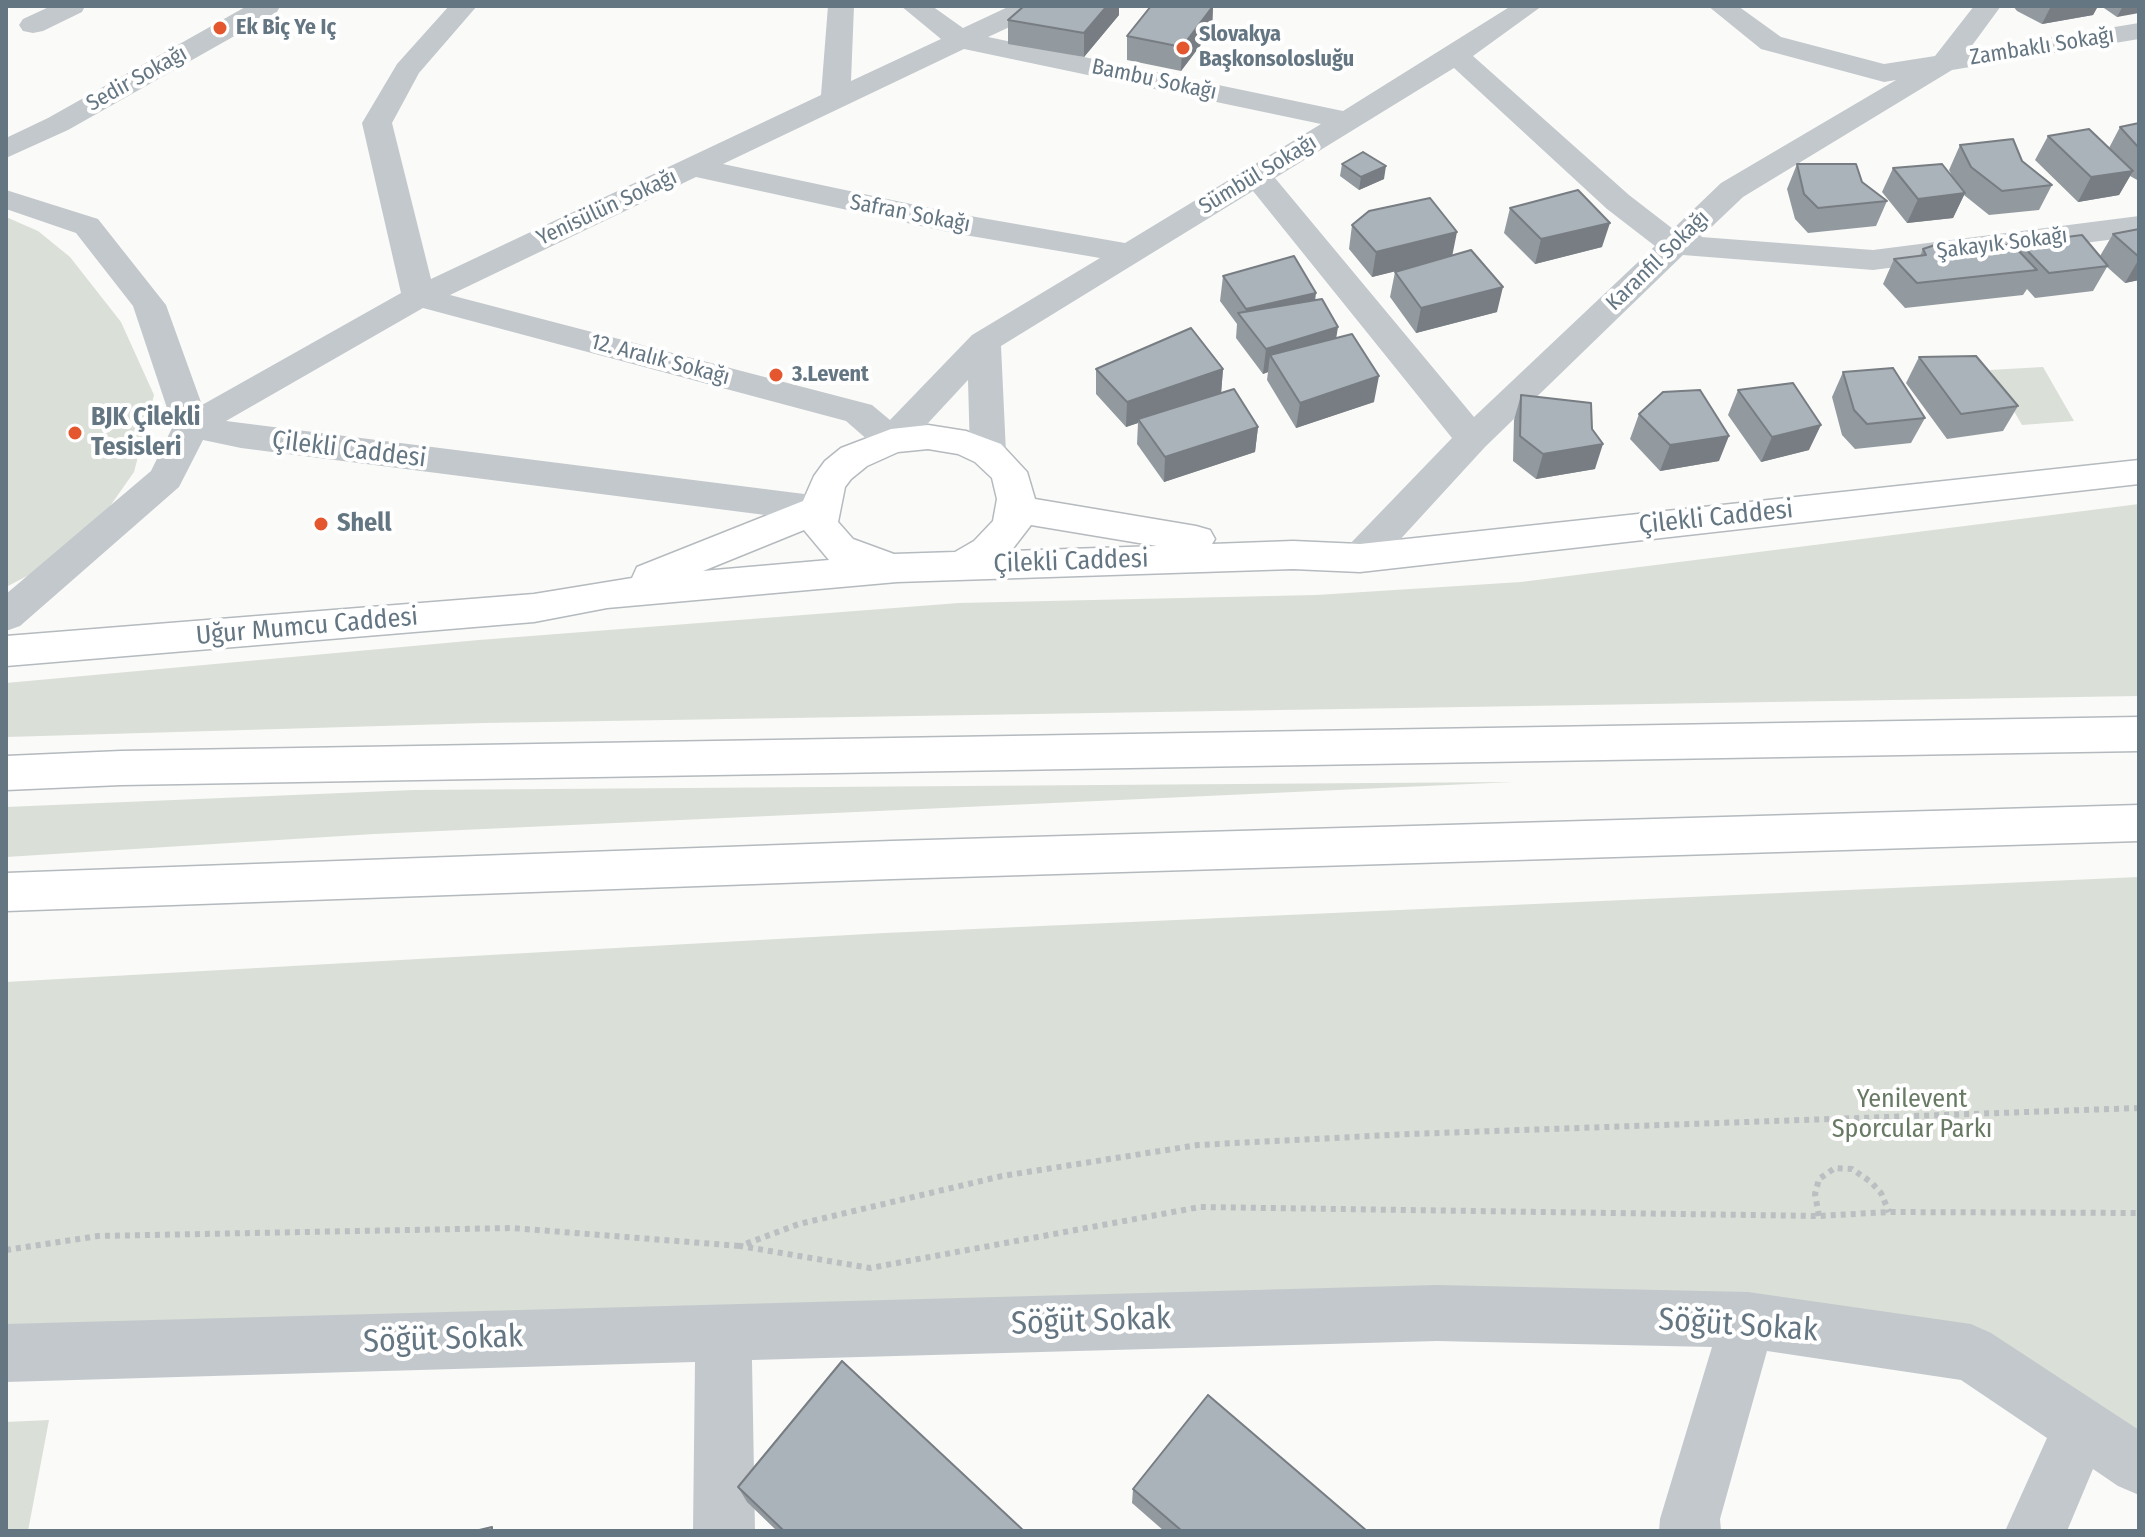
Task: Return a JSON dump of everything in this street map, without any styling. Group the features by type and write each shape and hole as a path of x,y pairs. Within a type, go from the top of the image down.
{"main road":[{"path":"897,568 872,564 839,549 819,524 820,509 827,485 838,470 854,457 891,441 909,438 949,439 988,453 1008,472 1014,485 1012,525 988,551 962,566"},
{"name":"Çilekli Caddesi","path":"897,568 1293,555 1360,558 2139,472"},
{"name":"Uğur Mumcu Caddesi","path":"607,594 820,509"},
{"name":"Çilekli Caddesi","path":"1015,509 1293,555"},
{"name":"Uğur Mumcu Caddesi","path":"6,651 534,608 607,594 897,568"},
{"path":"6,773 153,767 2139,734"},
{"path":"6,892 892,860 2139,823"}],"street":[{"path":"33,25 72,6"},
{"name":"Sedir Sokağı","path":"6,149 58,124 267,6"},
{"path":"419,297 401,212 377,123 407,70 464,6"},
{"path":"835,100 841,6"},
{"path":"914,6 961,40"},
{"name":"Yenisülün Sokağı","path":"191,426 419,297 1032,6"},
{"name":"Sümbül Sokağı","path":"891,441 984,342 1456,55 1529,6"},
{"path":"1721,6 1771,43 1834,99"},
{"name":"Karanfil Sokağı","path":"1360,558 1472,439 1732,190 1834,99 1944,63 1988,6"},
{"name":"Zambaklı Sokağı","path":"1771,43 1884,73 2139,31"},
{"name":"Bambu Sokağı","path":"961,40 1347,121"},
{"path":"1456,55 1618,202 1674,245"},
{"name":"Safran Sokağı","path":"692,167 938,220 1129,253"},
{"path":"1257,176 1472,439"},
{"path":"6,199 87,226 149,305 191,426 166,478 6,616"},
{"name":"Şakayık Sokağı","path":"1674,245 1873,260 2139,226"},
{"name":"12. Aralık Sokağı","path":"419,297 859,413 891,441"},
{"path":"984,342 988,453"},
{"name":"Çilekli Caddesi","path":"191,426 241,436 820,509"},
{"name":"Söğüt Sokak","path":"6,1353 1437,1313 1748,1320 1971,1353 2139,1465"},
{"path":"1690,1531 1690,1519 1748,1320"},
{"path":"723,1333 724,1531"},
{"path":"2036,1531 2082,1427"}],"path":[{"path":"740,1246 799,1224 1002,1176 1198,1145 1410,1134 2139,1108"},
{"path":"1819,1216 1815,1194 1819,1179 1835,1168 1852,1169 1871,1182 1881,1193 1889,1212"},
{"path":"6,1250 98,1236 512,1228 740,1246 870,1268 1200,1207 1819,1216 1889,1212 2139,1213"}],"green space":[{"name":"BJK Çilekli Tesisleri","path":"6,217 38,231 70,257 121,322 154,395 134,472 101,519 33,573 6,587"},
{"path":"2043,367 2074,421 2022,425 1990,370"},
{"path":"2139,504 2139,696 483,723 6,737 6,683 479,640 959,603 1316,595 1521,582"},
{"path":"1513,782 374,834 6,857 6,807 414,790"},
{"name":"Yenilevent Sporcular Parkı","path":"2139,877 2139,1465 1971,1353 1748,1320 6,1361 6,982 885,933"},
{"path":"49,1420 28,1531 6,1531 6,1422"}],"building":[{"path":"1024,6 1107,6 1084,33 1008,20"},
{"path":"1151,6 1213,6 1182,47 1127,36"},
{"path":"2139,123 2139,148 2120,127"},
{"path":"2089,129 2133,171 2091,177 2048,136"},
{"path":"2013,139 2022,161 2052,185 2002,191 1971,167 1960,145"},
{"path":"1363,152 1386,166 1361,177 1342,164"},
{"path":"1797,164 1856,164 1862,182 1887,201 1818,208 1804,194"},
{"path":"1942,164 1965,193 1918,199 1893,168"},
{"path":"1578,190 1610,223 1541,239 1510,208"},
{"path":"1430,198 1457,232 1376,252 1352,225 1369,211"},
{"path":"2139,229 2139,257 2113,234"},
{"path":"2082,235 2108,266 2049,273 2020,243"},
{"path":"1941,243 1953,254 2012,244 2037,270 1917,283 1894,259 1926,255 1923,249"},
{"path":"1471,250 1503,287 1421,308 1395,272"},
{"path":"1294,256 1316,293 1246,309 1223,276"},
{"path":"1322,299 1338,327 1266,349 1238,313"},
{"path":"1191,328 1223,369 1127,402 1096,369"},
{"path":"1352,334 1379,376 1300,403 1270,355"},
{"path":"1976,356 2018,406 1961,414 1919,357"},
{"path":"1893,368 1925,418 1867,424 1854,410 1843,372"},
{"path":"1793,383 1821,425 1772,437 1738,390"},
{"path":"1234,389 1258,427 1165,457 1138,419"},
{"path":"1700,390 1729,436 1670,445 1639,414 1663,392"},
{"path":"1521,395 1591,403 1592,429 1603,444 1543,454 1520,436"},
{"path":"842,1361 1024,1531 784,1531 738,1487"},
{"path":"1208,1395 1367,1531 1182,1531 1133,1489"}],"place":[{"name":"Ek Biç Ye Iç","path":"220,28"},
{"name":"Slovakya Başkonsolosluğu","path":"1183,48"},
{"name":"3.Levent","path":"776,375"},
{"name":"BJK Çilekli Tesisleri","path":"75,433"},
{"name":"Shell","path":"321,524"}]}
